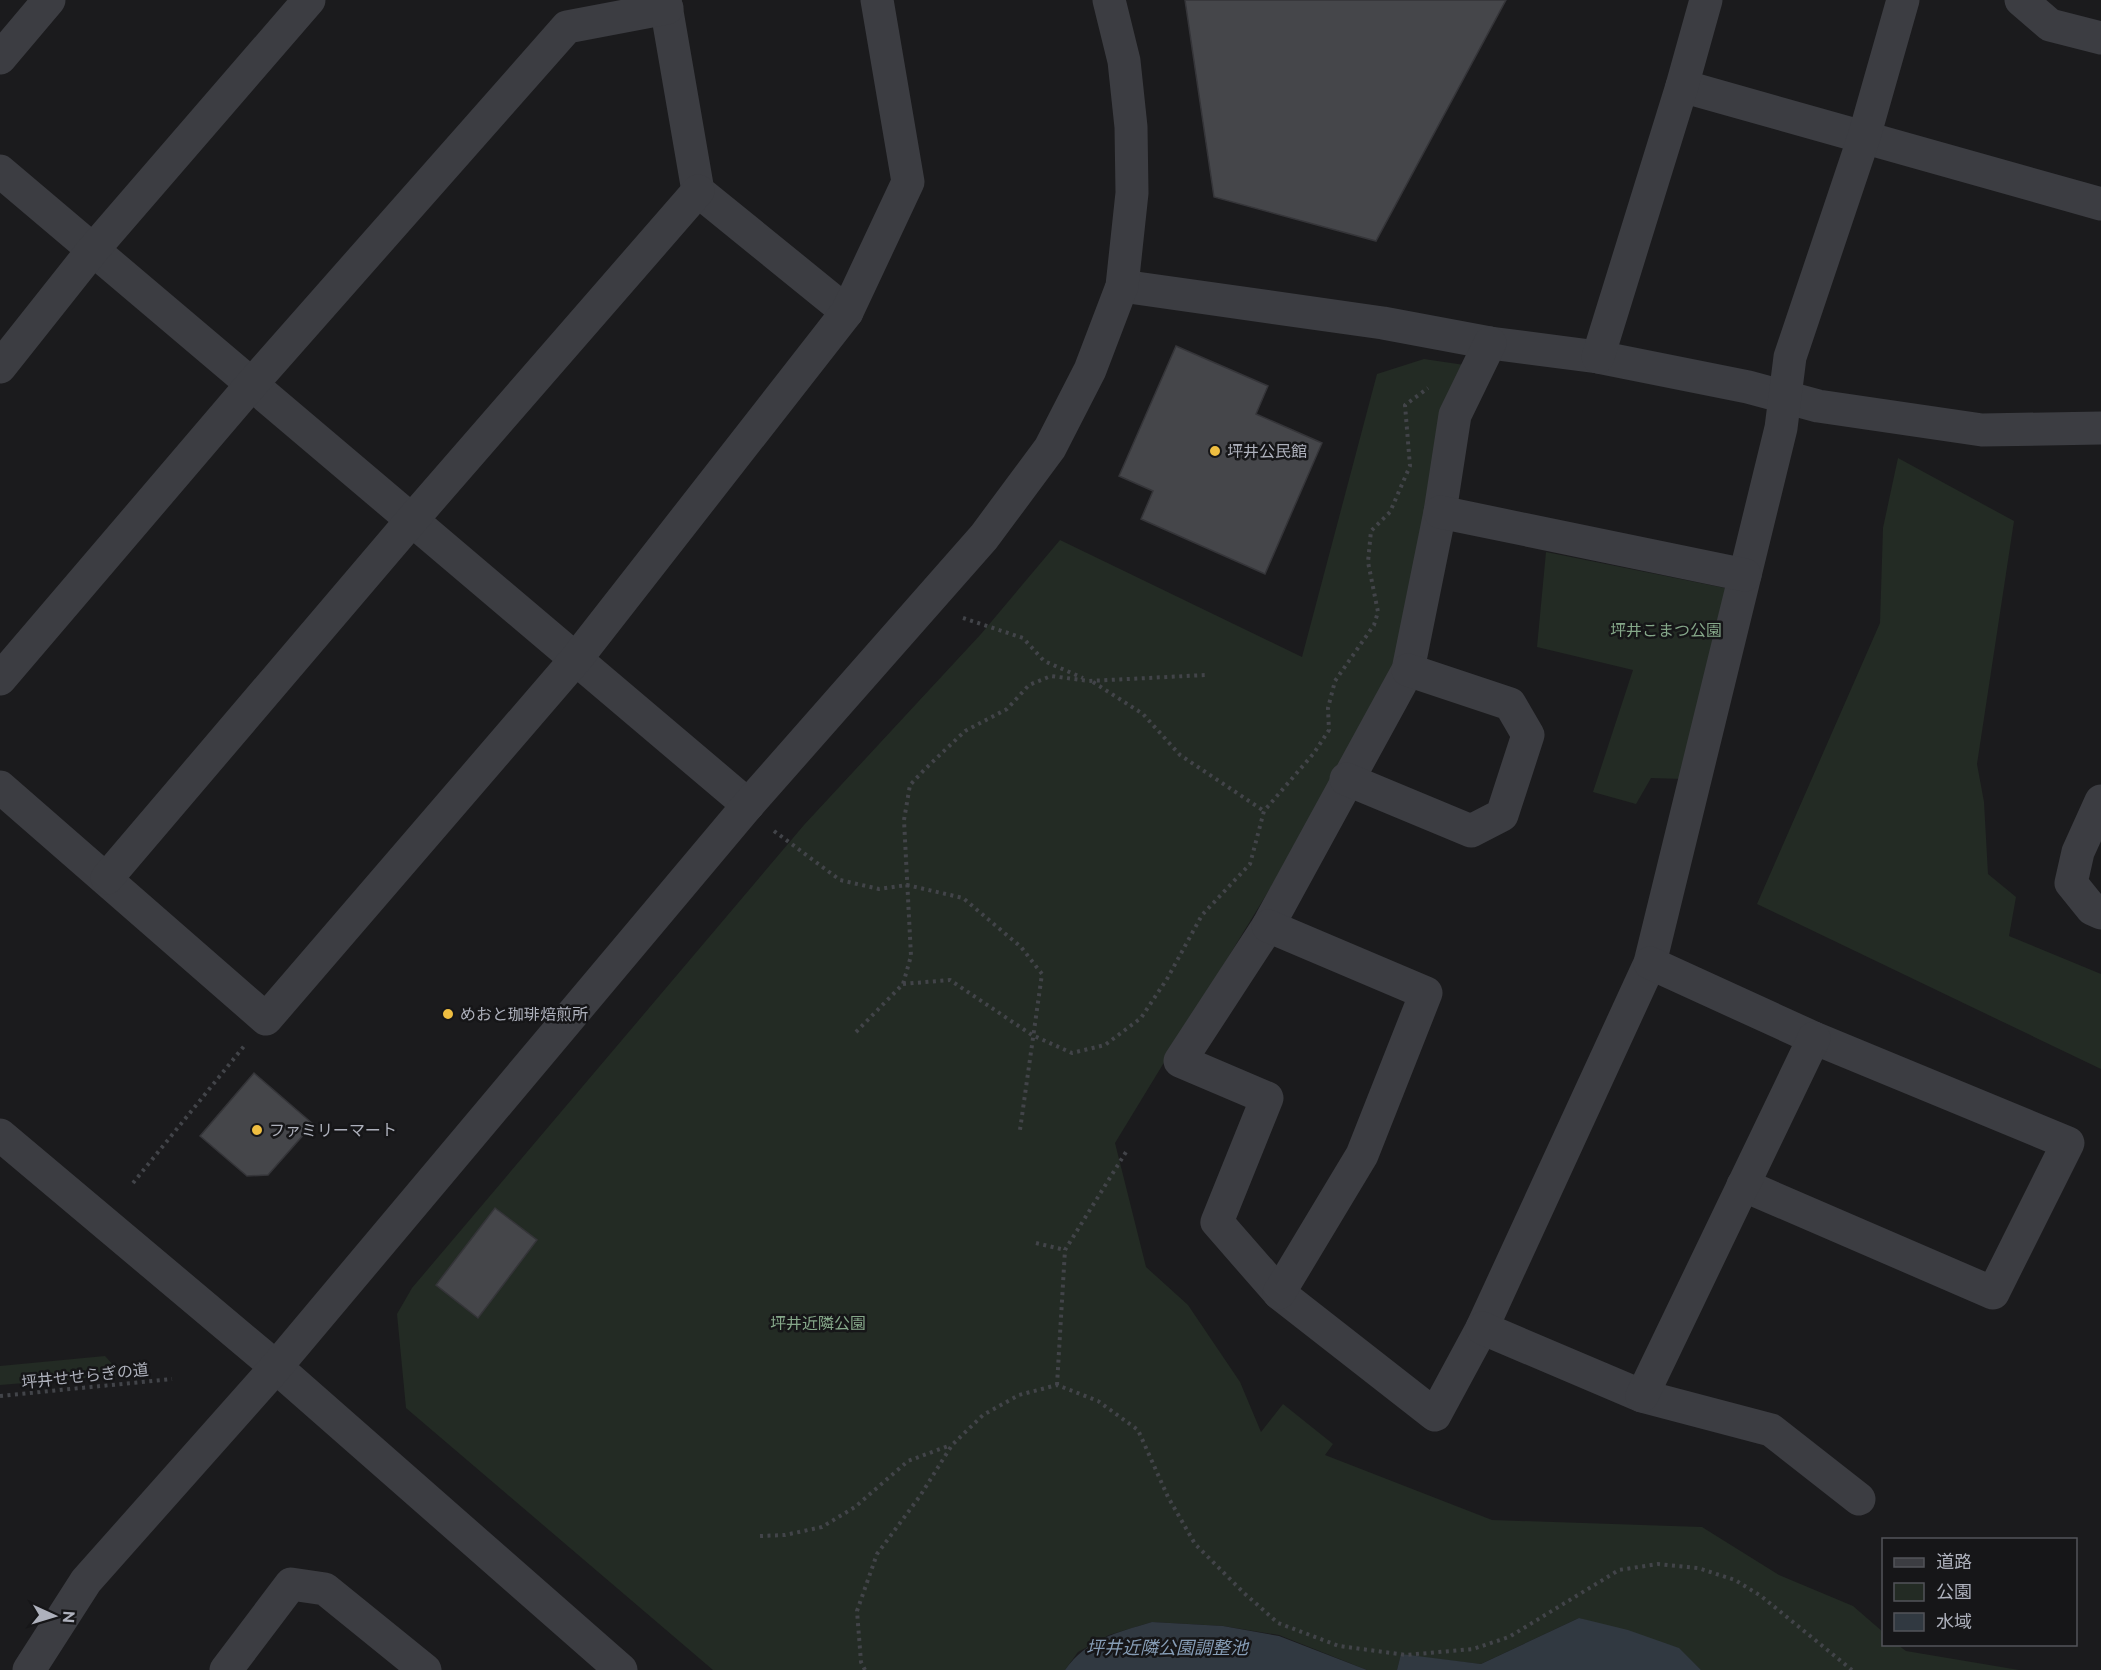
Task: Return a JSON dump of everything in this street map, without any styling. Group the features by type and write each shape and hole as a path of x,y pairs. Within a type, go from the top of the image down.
{"street":[{"path":"0,58 49,0"},
{"path":"0,367 92,251 309,0"},
{"path":"0,787 266,1019 576,659 847,312 908,182 877,0"},
{"path":"29,1670 86,1581 276,1367 748,805 984,537 1050,448 1090,370 1122,286 1131,193 1131,127 1124,61 1110,0"},
{"path":"1598,357 1682,86 1706,0"},
{"path":"1490,343 1455,415 1440,512 1408,670 1346,779 1268,926 1180,1061 1267,1098 1217,1222 1279,1293 1435,1415 1482,1328 1650,963 1782,428 1790,357 1864,136 1903,0"},
{"path":"2021,0 2050,25 2101,38"},
{"path":"0,679 250,385 567,27 666,4 699,191 847,312"},
{"path":"1682,86 2101,204"},
{"path":"0,171 748,805"},
{"path":"107,878 411,521 699,191"},
{"path":"1122,286 1383,324 1490,343 1598,357 1748,387 1818,406 1982,430 2101,428"},
{"path":"1440,512 1745,575"},
{"path":"1346,779 1471,831 1502,815 1528,735 1510,704 1408,670"},
{"path":"2101,801 2078,852 2071,883 2092,909 2101,913"},
{"path":"1268,926 1426,993 1362,1155 1279,1293"},
{"path":"1650,963 1814,1038 2068,1143 1993,1293 1743,1185"},
{"path":"1642,1396 1814,1038"},
{"path":"0,1135 276,1367 621,1670"},
{"path":"1482,1328 1642,1396 1771,1430 1859,1499"},
{"path":"226,1670 291,1584 325,1589 425,1670"}],"path":[{"path":"903,984 950,980 1032,1035 1072,1053 1105,1045 1141,1018 1167,979 1202,915 1224,888 1250,864 1264,811 1314,753 1329,730 1328,708 1335,681 1374,625 1378,612 1368,562 1371,531 1390,512 1410,466 1406,405 1431,386"},
{"path":"963,618 1023,638 1044,661 1100,685 1143,714 1180,755 1264,811"},
{"path":"856,1032 903,984 911,956 904,820 910,785 965,731 1007,709 1029,685 1051,676 1089,681 1206,675"},
{"path":"774,831 840,880 879,889 907,885 963,898 1022,947 1041,974 1020,1130"},
{"path":"133,1183 266,1019"},
{"path":"1057,1386 1065,1250 1126,1152"},
{"path":"1036,1243 1065,1250"},
{"name":"坪井せせらぎの道","path":"0,1396 172,1379"},
{"path":"865,1670 861,1662 857,1611 877,1554 920,1496 952,1445 992,1410 1019,1395 1057,1386 1098,1401 1138,1430 1168,1497 1195,1544 1244,1593 1278,1623 1339,1646 1406,1655 1473,1649 1509,1637 1619,1570 1658,1564 1698,1568 1735,1580 1761,1596 1852,1670"},
{"path":"760,1536 785,1535 822,1527 855,1507 908,1461 952,1445"}],"green space":[{"name":"坪井近隣公園","path":"1424,359 1485,368 1400,675 1115,1143 1146,1267 1188,1305 1240,1382 1261,1432 1283,1404 1333,1444 1325,1455 1492,1520 1702,1527 1779,1575 1853,1606 1882,1631 1882,1646 1899,1646 1906,1651 2019,1670 1701,1670 1678,1648 1579,1618 1481,1664 1401,1655 1397,1670 1367,1670 1279,1635 1223,1626 1152,1622 1109,1635 1078,1652 1065,1670 713,1670 406,1408 397,1314 412,1288 804,825 981,634 1060,540 1302,657 1377,374"},
{"path":"1898,458 2014,521 1977,764 1984,802 1988,874 2016,897 2009,936 2101,974 2101,1069 1757,904 1880,623 1883,528"},
{"name":"坪井こまつ公園","path":"1546,552 1730,589 1683,779 1651,778 1636,804 1593,792 1633,670 1537,647"},
{"path":"105,1356 122,1375 0,1385 0,1366"}],"water":[{"path":"1579,1618 1628,1630 1679,1648 1701,1670 1397,1670 1401,1654 1481,1664"},
{"name":"坪井近隣公園調整池","path":"1152,1622 1223,1626 1279,1636 1367,1670 1065,1670 1083,1651 1103,1638"}],"building":[{"path":"1185,0 1506,0 1376,241 1214,197"},
{"path":"1176,346 1268,386 1256,414 1322,443 1265,574 1141,519 1153,491 1119,476"},
{"name":"ファミリーマート","path":"254,1073 313,1124 268,1175 247,1176 200,1136"},
{"path":"495,1208 537,1240 478,1318 436,1285"}],"place":[{"name":"坪井公民館","path":"1215,451"},
{"name":"めおと珈琲焙煎所","path":"448,1014"},
{"name":"ファミリーマート","path":"257,1130"}]}
